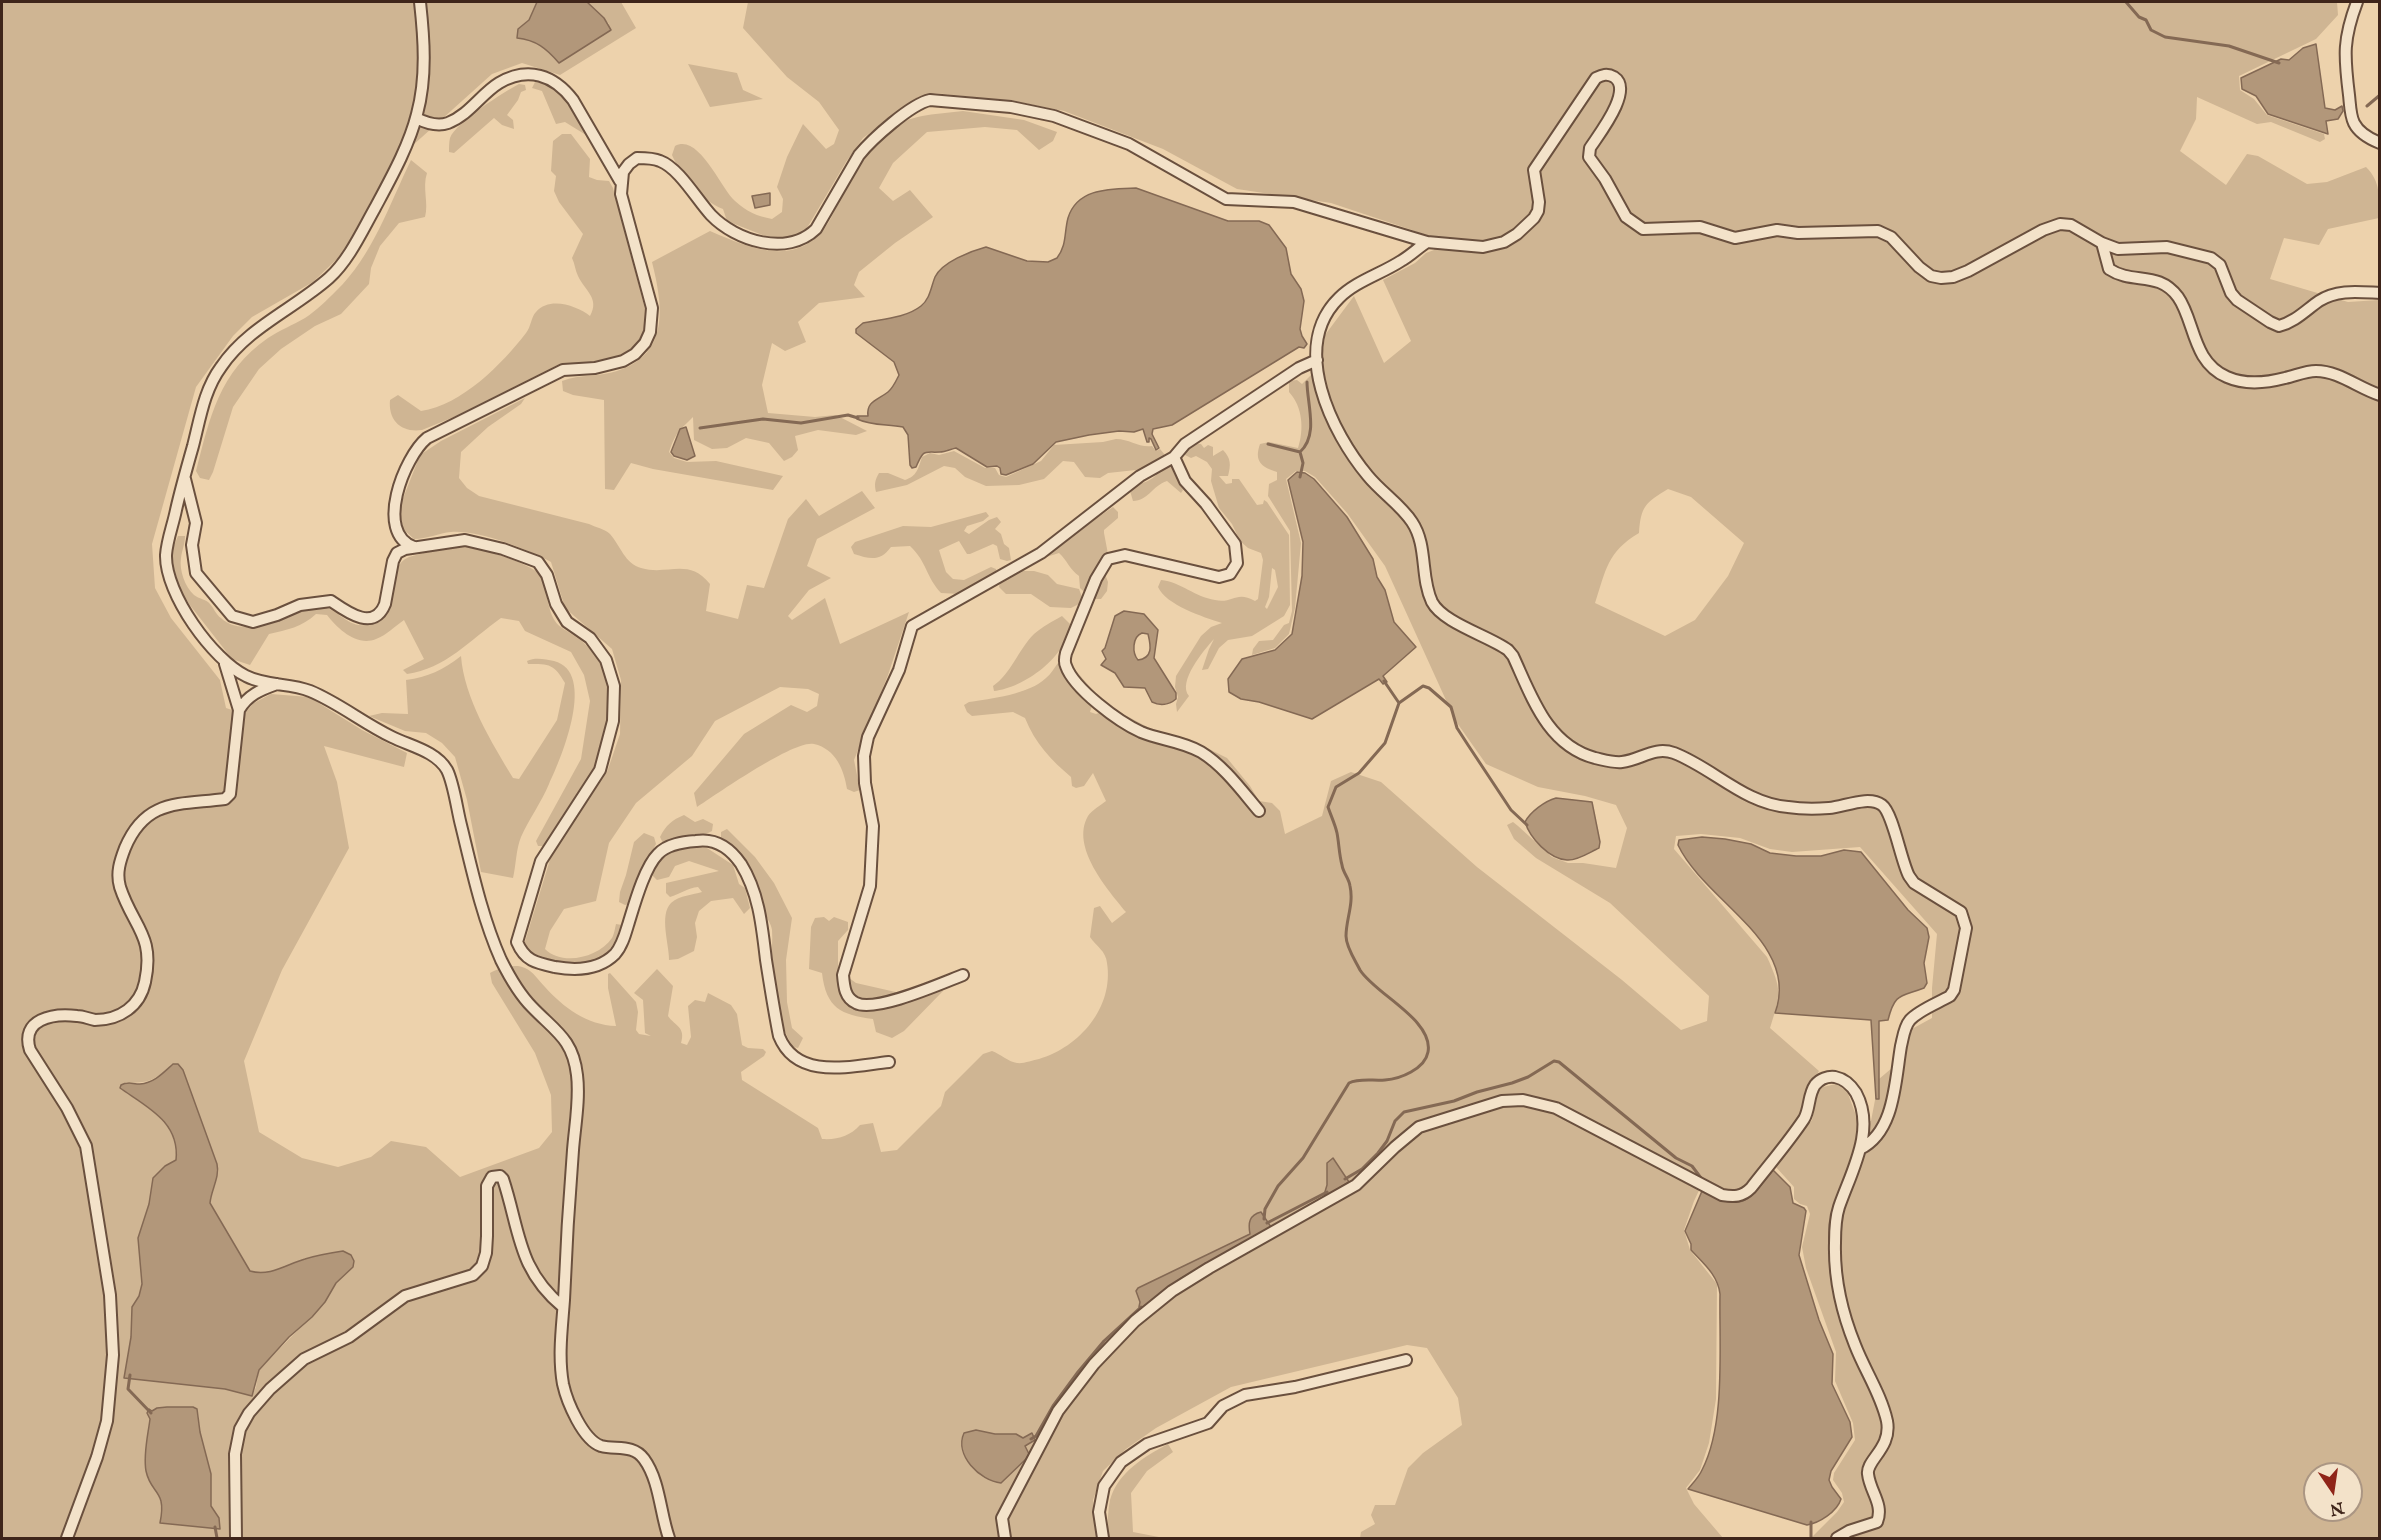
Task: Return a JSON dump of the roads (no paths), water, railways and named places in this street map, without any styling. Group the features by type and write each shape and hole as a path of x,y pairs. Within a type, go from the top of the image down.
{"street":[{"path":"420,2 424,50 423,75 416,118 395,169 362,232 336,272 306,298 271,318 245,340 218,371 207,392 184,476 166,550 166,565 178,599 205,640 225,664 251,679 305,689 333,702 390,736 433,756 447,769 474,880 496,948 508,972 531,1006 564,1037 575,1062 578,1089 563,1307 561,1363 564,1386 571,1409 588,1440 603,1446 636,1451 644,1459 653,1475 662,1520 669,1539"},
{"path":"2354,4 2347,28 2345,63 2354,123 2366,137 2379,143"},
{"path":"416,118 427,123 440,125 448,123 478,102 499,83 537,74 551,79 573,100 620,182"},
{"path":"414,547 407,544 398,534 393,516 402,483 419,445 427,438 563,370 608,365 635,354 645,343 652,321 651,301 621,194 620,182 629,164 637,158 662,161 724,226 748,237 784,244 808,236 816,229 867,145 918,103 942,100 1011,107 1054,116 1129,144 1226,199 1294,202 1427,242 1483,247 1504,242 1527,226 1534,218 1539,202 1534,170 1596,78 1604,74 1619,82 1622,90 1619,100 1590,148 1589,157 1605,179 1626,217 1643,229 1700,227 1735,237 1777,230 1798,233 1878,231 1891,237 1919,267 1931,276 1941,278 1953,277 1968,271 2043,230 2060,224 2071,225 2102,243 2118,249 2133,250 2167,246 2211,258 2220,265 2230,293 2237,300 2279,326 2295,320 2321,300 2336,294 2379,293"},
{"path":"2366,137 2379,135"},
{"path":"1427,242 1403,261 1351,288 1338,299 1327,313 1319,332 1317,360 1325,403 1336,430 1369,478 1412,521 1419,536 1427,587 1432,603 1449,617 1508,650 1514,656 1549,728 1560,741 1573,749 1610,762 1631,760 1646,753 1672,752 1701,765 1759,801 1775,806 1827,809 1874,801 1882,805 1889,813 1909,876 1914,882 1961,912 1965,928 1954,990 1950,996 1910,1020 1904,1034 1886,1120 1874,1139 1860,1149"},
{"path":"2102,243 2109,269 2116,274 2164,282 2178,297 2199,349 2215,369 2227,377 2264,383 2300,373 2317,371 2335,375 2379,395"},
{"path":"963,975 910,995 869,1005 858,1005 849,999 844,989 843,975 870,886 873,826 865,783 864,756 868,737 899,670 912,626 1041,553 1140,476 1174,457 1185,444 1195,437 1299,368 1317,360"},
{"path":"1174,457 1185,481 1206,504 1235,544 1237,563 1230,574 1219,577 1125,555 1108,560 1096,579 1066,653 1065,664 1072,678 1099,705 1122,722 1143,733 1178,742 1202,752 1219,766 1259,811"},
{"path":"184,476 196,523 192,545 196,573 232,616 253,622 278,615 300,605 331,601 356,617 363,619 375,617 383,610 385,604 393,561 397,554 414,547 465,540 515,553 538,562 547,574 556,604 567,622 590,638 606,660 614,686 611,730 600,770 541,861 517,942 521,953 532,963 583,969 600,965 615,953 624,938 642,882 658,854 676,843 708,839 727,848 748,876 762,920 779,1036 791,1056 803,1064 814,1066 844,1067 889,1062"},
{"path":"68,1539 97,1457 107,1421 113,1355 110,1295 86,1146 67,1108 30,1050 27,1040 29,1029 39,1020 55,1016 76,1016 95,1020 116,1016 129,1010 139,1001 146,976 148,948 142,930 120,887 117,874 120,860 128,840 148,815 160,808 178,803 225,799 230,794 239,710 225,664"},
{"path":"239,710 245,700 255,693 277,684"},
{"path":"496,948 517,942"},
{"path":"1005,1539 1002,1518 1058,1411 1094,1364 1135,1320 1172,1291 1209,1268 1356,1185 1419,1127 1502,1101 1523,1100 1540,1103 1556,1108 1722,1195 1737,1196 1751,1188 1804,1119 1814,1087 1820,1081 1830,1077 1847,1082 1859,1100 1863,1124 1860,1149 1839,1208 1835,1227 1838,1288 1852,1337 1878,1394 1887,1422 1884,1446 1869,1466 1867,1473 1880,1510 1877,1522 1849,1531 1837,1539"},
{"path":"236,1539 236,1454 240,1430 249,1413 270,1389 304,1359 349,1336 405,1296 473,1275 482,1266 486,1253 487,1186 492,1177 500,1176 503,1179 524,1256 549,1296 563,1307"},
{"path":"1103,1539 1099,1512 1104,1486 1121,1462 1147,1444 1208,1423 1223,1406 1245,1395 1295,1387 1406,1360"}],"waterway":[{"path":"2126,2 2139,17 2146,20 2151,30 2165,37 2229,46 2279,63"},
{"path":"2367,106 2380,95"},
{"path":"1300,477 1303,463 1300,452 1306,445 1311,428 1307,382"},
{"path":"700,428 763,419 801,423 848,415 858,418"},
{"path":"1268,444 1300,452"},
{"path":"1384,681 1399,703"},
{"path":"1264,1219 1265,1209 1278,1186 1303,1158 1349,1083 1391,1079 1404,1075 1417,1068 1428,1052 1427,1040 1422,1029 1413,1018 1367,979 1347,945 1346,930 1351,893 1328,807 1336,787 1359,773 1385,743 1399,703 1423,686 1429,688 1451,707 1457,728 1511,810 1527,825"},
{"path":"1345,1179 1362,1169 1378,1153 1387,1141 1395,1121 1404,1112 1454,1101 1512,1083 1528,1077 1554,1061 1559,1062 1676,1158 1692,1166 1701,1178"},
{"path":"1267,1223 1327,1192"},
{"path":"1031,1439 1036,1436 1053,1406 1078,1372 1104,1341 1141,1307"},
{"path":"130,1375 128,1389 151,1413"},
{"path":"1811,1522 1811,1538"},
{"path":"215,1527 217,1538"}]}
